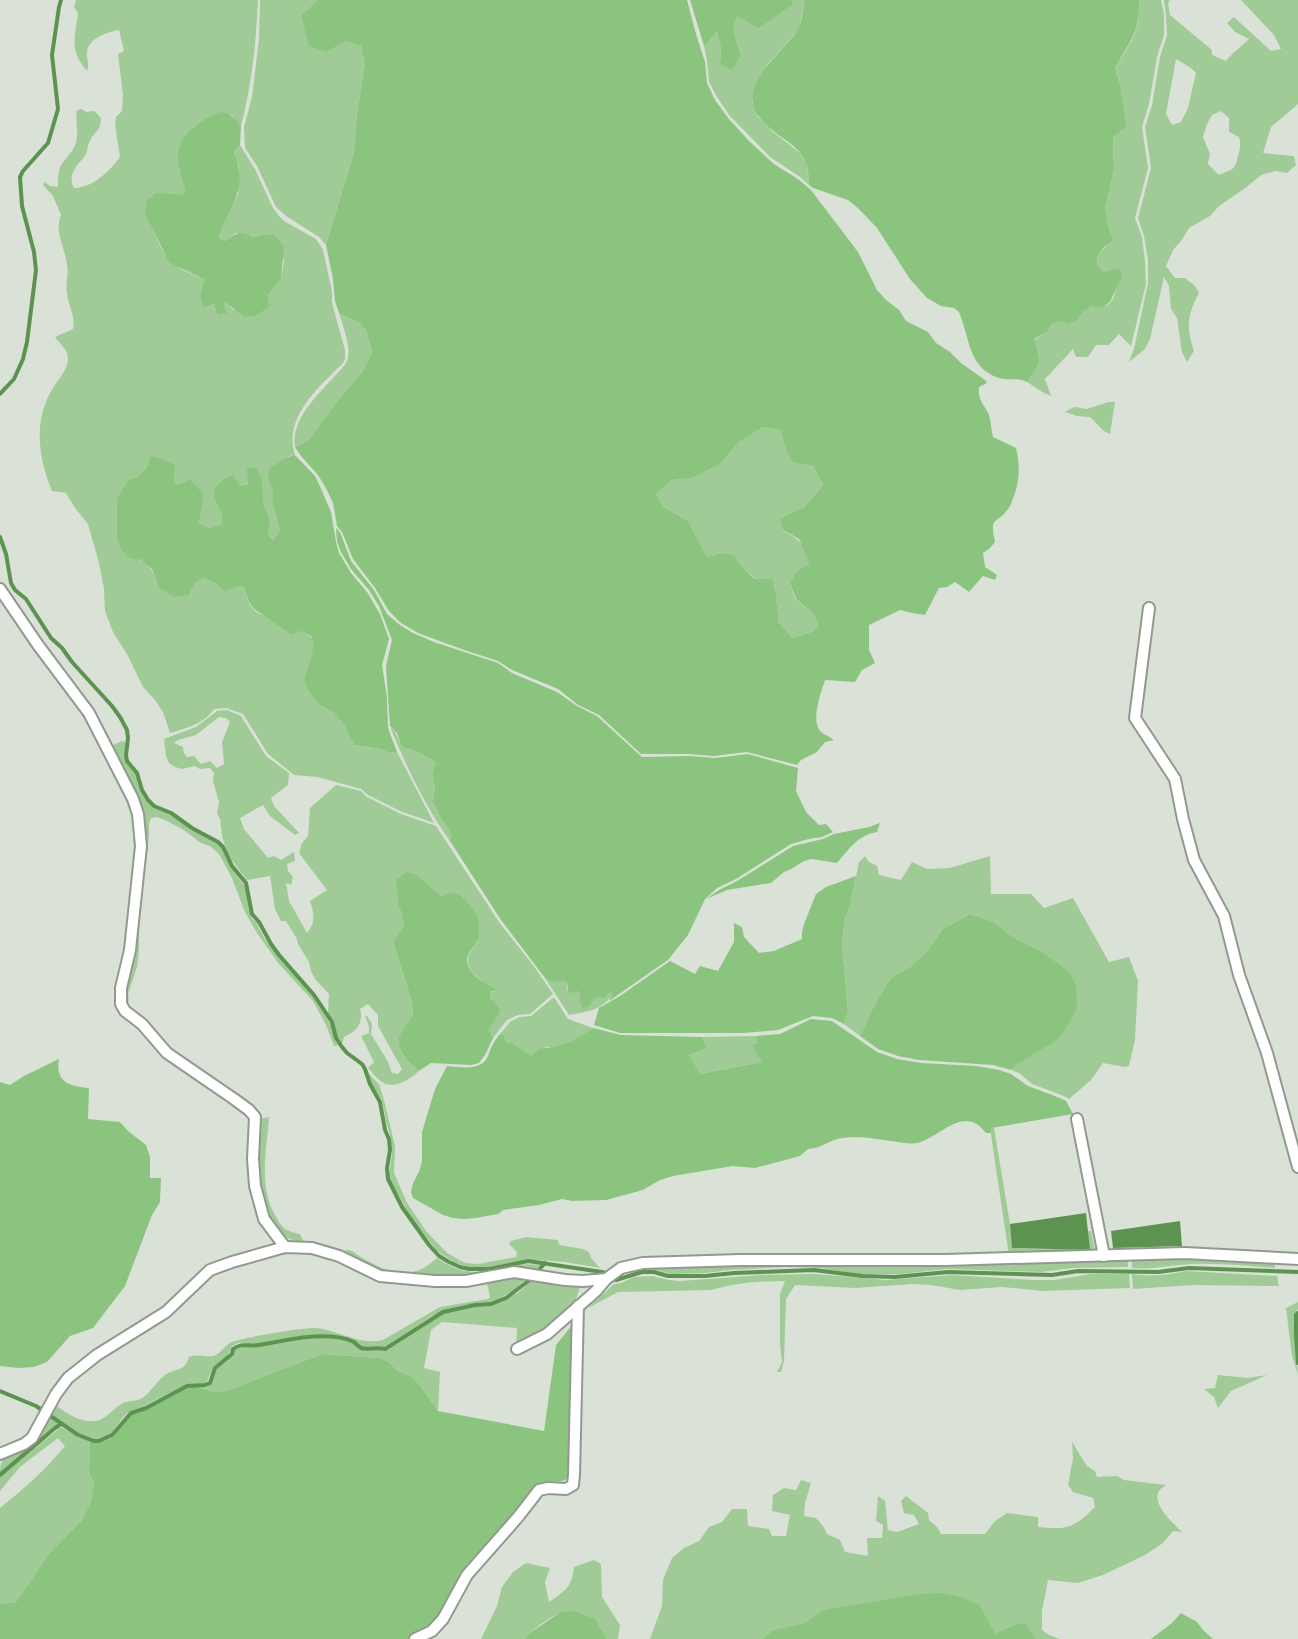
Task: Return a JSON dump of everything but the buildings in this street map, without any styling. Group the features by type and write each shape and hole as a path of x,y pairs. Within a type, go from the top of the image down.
{"street":[{"path":"0,589 88,713 133,799 138,814 141,846 130,950 121,988 121,1004 125,1011 142,1024 166,1053 234,1099 255,1117 253,1159 255,1186 264,1219 285,1247"},
{"path":"1149,608 1135,718 1175,779 1194,860 1224,916 1239,975 1267,1053 1298,1167"},
{"path":"1077,1119 1104,1256"},
{"path":"0,1454 32,1438 56,1394 68,1378 97,1355 166,1312 210,1270 232,1262 285,1247 312,1248 339,1256 380,1276 402,1279 466,1281 514,1272 565,1280 606,1279"},
{"path":"517,1349 547,1334 621,1268 643,1263 740,1260 945,1260 1185,1253 1298,1259"},
{"path":"415,1639 432,1631 443,1619 467,1575 539,1490 567,1489 573,1485 578,1306"}],"shaded area":[{"path":"76,0 258,0 253,63 241,126 232,115 214,115 193,127 179,170 185,183 184,195 173,195 145,214 169,259 181,269 204,279 200,296 227,313 224,304 227,301 232,309 258,315 269,307 268,295 281,279 284,260 261,235 252,237 236,233 225,241 219,238 221,226 238,194 239,167 234,152 240,145 278,215 284,221 316,239 323,250 332,291 332,303 345,350 343,363 314,393 299,416 294,428 295,455 289,456 268,479 274,491 272,501 280,530 273,540 268,535 270,520 264,505 262,479 240,486 215,500 222,515 222,526 209,528 199,523 204,495 183,483 176,484 174,475 150,456 147,467 138,476 128,480 117,498 122,551 147,565 159,588 189,595 195,583 203,578 228,585 243,585 254,610 268,618 297,628 311,637 314,643 313,652 304,679 319,704 334,713 344,725 354,745 397,752 434,823 400,811 361,789 318,777 294,775 268,754 243,714 226,708 214,709 200,722 170,733 163,712 143,687 113,632 105,611 99,563 88,524 66,493 52,491 43,465 40,439 42,413 68,360 65,350 55,337 73,329 74,324 68,298 66,258 59,234 61,215 53,196 43,185 44,182 58,187 60,167 76,143 77,110 94,111 101,118 101,123 85,155 73,171 71,179 74,188 87,185 100,178 120,157 115,124 116,117 122,111 123,96 118,54 124,51 119,30 104,34 91,43 87,52 87,71 75,50 78,13 74,7"},
{"path":"260,0 318,0 301,15 327,52 346,41 361,46 365,63 354,152 326,245 319,237 276,207 257,166 245,148 244,127 252,97 259,39"},
{"path":"318,0 687,0 705,62 707,83 715,100 729,119 774,164 811,190 858,252 877,290 899,310 906,321 928,332 936,343 985,380 987,383 979,387 979,395 989,416 993,437 1016,448 1019,466 1011,505 995,521 993,533 995,542 983,553 985,567 997,575 995,580 983,576 969,592 955,582 947,587 939,588 925,615 900,610 869,625 869,650 875,663 862,670 855,682 825,680 821,692 816,721 822,733 834,740 825,742 817,752 801,760 797,765 747,752 714,756 641,754 599,715 578,705 558,689 512,670 498,661 418,633 401,623 389,611 353,559 342,532 337,526 333,503 327,490 295,447 309,440 363,371 372,352 366,330 359,323 339,313 326,245 354,152 365,63 361,46 346,41 327,52 309,46 301,15","holes":["763,427 780,430 786,450 793,462 813,466 823,485 804,507 780,519 783,530 799,539 809,563 796,572 790,583 796,599 813,613 819,625 814,631 793,638 779,623 772,579 755,579 734,555 722,553 707,557 688,521 664,507 656,494 672,480 693,478 720,464 739,442"]},
{"path":"690,0 793,0 792,5 759,28 737,15 733,30 741,55 732,70 720,64 721,49 717,32 704,46"},
{"path":"793,0 805,0 799,29 768,64 752,101 758,117 800,153 807,163 809,185 770,157 730,116 709,82 704,46 717,32 721,49 720,64 741,55 733,30 737,14 749,23 777,15 792,5"},
{"path":"805,0 1139,0 1136,29 1115,68 1120,84 1126,127 1113,137 1114,169 1105,209 1113,240 1097,257 1098,266 1104,272 1120,268 1122,276 1110,302 1102,307 1091,306 1077,320 1069,324 1062,321 1052,324 1047,332 1034,339 1039,362 1027,382 999,378 981,367 972,351 959,312 927,298 910,279 877,228 859,209 848,200 809,185 807,165 802,155 759,117 753,106 753,94 757,83 763,71 797,31"},
{"path":"1139,0 1161,0 1164,15 1164,35 1142,127 1148,168 1135,218 1142,237 1146,284 1131,346 1119,334 1109,345 1096,345 1088,357 1076,357 1073,349 1045,379 1051,396 1027,382 1039,362 1039,353 1034,340 1047,332 1052,324 1077,320 1092,306 1109,304 1116,290 1119,268 1105,273 1098,266 1097,257 1112,239 1105,209 1114,169 1113,137 1122,100 1115,68 1136,29"},
{"path":"1164,0 1170,0 1168,3 1170,15 1212,50 1212,55 1226,61 1249,39 1235,32 1227,23 1234,17 1271,51 1281,49 1274,35 1241,0 1298,0 1298,104 1271,127 1263,153 1294,156 1296,165 1287,173 1276,171 1261,175 1219,206 1210,216 1189,228 1173,250 1166,266 1175,278 1185,278 1195,286 1199,293 1190,315 1189,328 1194,351 1187,362 1182,352 1177,318 1171,309 1169,286 1164,277 1150,339 1145,349 1129,362 1134,349 1148,283 1148,260 1138,218 1151,168 1145,127 1167,35","holes":["1176,59 1196,73 1188,108 1181,122 1172,125 1166,114","1221,111 1229,118 1229,132 1239,137 1240,144 1234,167 1219,175 1208,164 1210,154 1203,137 1212,115"]},
{"path":"220,112 232,116 241,126 240,145 234,152 239,173 239,189 219,238 225,241 241,233 252,237 274,235 284,246 281,279 268,295 269,307 258,315 245,317 227,302 224,304 227,313 218,314 214,304 204,307 200,296 204,279 168,260 145,214 147,200 156,193 184,195 178,157 179,148 188,132"},
{"path":"339,313 359,323 366,330 372,352 363,371 309,440 295,447 297,426 301,417 348,358 347,342"},
{"path":"1115,402 1110,434 1090,417 1065,412 1074,407 1087,409"},
{"path":"763,427 780,430 786,450 813,466 823,485 783,531 798,540 805,551 809,563 796,572 790,583 795,599 813,613 819,625 814,631 793,638 779,623 776,596 743,568 734,555 722,553 707,557 688,521 664,507 656,494 672,480 693,478 720,464 739,442"},
{"path":"295,455 315,476 331,512 339,553 380,614 389,639 382,665 387,697 388,728 397,752 354,745 344,725 334,713 319,704 308,690 304,679 314,643 311,636 302,631 291,634 254,609 243,585 225,591 216,583 203,578 195,583 189,595 175,597 159,588 152,569 141,560 130,558 122,551 117,539 117,498 128,480 138,476 147,467 150,456 175,465 176,484 190,479 204,495 199,523 209,528 222,525 222,515 215,500 214,489 224,479 233,475 240,486 248,484 247,468 256,468 262,479 264,505 270,520 268,535 273,540 280,530 272,501 273,491 268,479 269,470 284,459"},
{"path":"336,528 340,532 351,561 374,590 387,614 413,633 498,663 512,673 557,692 597,716 642,757 715,758 748,754 798,768 796,791 806,812 819,825 826,824 833,832 791,844 736,879 717,888 705,899 688,935 668,960 609,1001 612,994 610,991 605,998 595,998 589,1007 583,1008 580,1004 580,993 568,992 567,983 563,981 551,982 545,978 501,920 450,841 449,829 432,801 435,789 432,773 436,762 401,745 397,733 390,726 386,666 392,640 379,606 341,552 337,542"},
{"path":"227,710 241,716 266,756 289,773 288,785 271,798 274,806 299,833 295,835 270,816 263,805 240,818 244,829 268,858 274,856 281,860 294,852 295,861 287,864 288,871 293,877 291,885 286,883 289,901 307,933 312,925 313,917 310,901 327,890 299,853 302,843 308,836 310,808 336,785 361,791 367,797 401,814 436,826 499,922 553,994 530,1014 518,1015 507,1020 493,1038 489,1030 496,1018 490,992 495,991 475,975 468,964 468,957 478,941 451,893 441,896 427,884 399,907 404,926 393,941 412,1002 413,1014 399,1036 399,1047 407,1060 419,1071 397,1084 392,1085 380,1081 368,1068 374,1062 361,1036 369,1033 365,1016 372,1024 371,1034 392,1073 398,1074 402,1069 378,1026 378,1015 368,1004 360,1009 360,1023 344,1037 342,1044 336,1036 334,1022 328,1013 329,994 315,979 297,939 286,921 281,921 275,909 270,876 247,880 227,854 217,814 219,802 213,781 214,773 210,768 200,769 195,766 182,769 169,763 164,739 196,727 217,711","holes":["219,717 226,718 230,722 222,742 224,764 217,768 210,761 201,764 194,756 187,757 183,747 174,743 196,735"]},
{"path":"390,727 404,747 423,753 436,762 432,773 435,789 432,800 449,829 450,841 417,786"},
{"path":"122,741 128,743 125,758 137,777 146,800 156,809 165,812 220,846 246,888 252,919 275,953 315,998 332,1027 338,1045 334,1046 313,1001 279,964 257,933 219,854 182,829 156,817 151,818 149,824 139,923 139,951 137,967 128,994 129,1002 125,991 143,826 109,747"},
{"path":"880,823 877,832 859,839 837,863 812,859 804,861 784,872 771,883 727,890 706,899 793,846"},
{"path":"865,856 869,862 877,866 879,875 901,880 912,862 927,869 950,868 990,856 991,894 1031,894 1044,908 1073,898 1109,962 1129,957 1138,981 1135,1040 1129,1066 1103,1063 1091,1080 1069,1099 1032,1084 1019,1073 1011,1070 1053,1043 1070,972 1043,952 1014,938 994,922 970,914 943,929 926,952 910,967 891,978 876,1002 860,1036 844,1024 848,1011 842,944 845,917 850,906 859,862"},
{"path":"407,872 418,876 441,896 451,893 459,894 474,910 478,918 479,937 470,951 467,962 476,976 496,990 490,992 491,999 500,1009 489,1030 493,1038 479,1063 471,1065 431,1063 419,1071 407,1060 399,1047 399,1036 413,1014 412,1002 393,941 404,926 396,880"},
{"path":"856,876 850,906 845,917 842,944 848,1011 844,1024 832,1018 813,1016 778,1030 744,1033 620,1033 594,1025 599,1008 670,961 695,974 700,966 718,971 734,942 734,923 742,927 744,937 759,953 774,951 802,939 804,924 816,894 826,887"},
{"path":"970,914 994,922 1014,938 1043,952 1070,972 1076,987 1077,1008 1062,1034 1053,1043 1011,1070 993,1065 919,1060 898,1056 878,1049 860,1036 876,1002 891,978 910,967 926,952 943,929"},
{"path":"545,978 555,982 563,980 566,982 568,992 580,993 580,1004 589,1007 594,998 610,991 612,994 599,1007 569,1015"},
{"path":"554,997 568,1019 593,1028 570,1042 546,1047 532,1056 512,1043 506,1042 504,1035 500,1034 510,1022 519,1017 531,1016"},
{"path":"811,1019 832,1021 877,1052 897,1059 921,1063 976,1066 1011,1074 1028,1086 1066,1101 1073,1114 991,1128 991,1133 986,1133 978,1125 969,1121 961,1122 926,1140 915,1143 864,1137 838,1139 808,1149 800,1156 755,1168 733,1166 673,1176 660,1180 643,1190 606,1200 562,1199 503,1210 498,1214 476,1218 453,1218 443,1215 413,1198 411,1192 413,1183 422,1161 422,1132 435,1089 447,1066 470,1067 481,1064 500,1034 504,1035 506,1042 512,1043 532,1056 539,1049 570,1042 593,1028 621,1035 702,1037 707,1048 689,1055 700,1074 762,1062 752,1045 757,1043 756,1036 780,1034"},
{"path":"756,1036 757,1043 753,1044 762,1062 699,1074 689,1055 707,1048 702,1037"},
{"path":"59,1059 59,1073 65,1082 89,1088 88,1119 120,1122 146,1145 150,1157 150,1178 161,1178 160,1202 152,1215 125,1286 93,1328 70,1336 47,1362 34,1367 0,1366 0,1082 10,1085"},
{"path":"368,1073 379,1084 384,1100 395,1146 394,1173 407,1203 426,1231 447,1253 465,1263 478,1264 516,1257 517,1252 509,1244 511,1241 526,1237 558,1240 559,1245 589,1252 600,1268 565,1262 523,1260 474,1269 454,1262 437,1251 410,1216 392,1183 389,1175 392,1154 390,1134 382,1100"},
{"path":"269,1117 265,1179 270,1203 281,1225 287,1230 300,1234 304,1242 290,1239 277,1230 263,1202 259,1167 260,1119"},
{"path":"990,1128 994,1128 1012,1248 1089,1250 1088,1231 1091,1231 1095,1251 1009,1256"},
{"path":"1086,1213 1090,1250 1012,1248 1010,1224"},
{"path":"1180,1221 1182,1246 1113,1248 1111,1231"},
{"path":"348,1250 382,1268 400,1273 419,1270 437,1258 460,1270 476,1272 539,1265 533,1272 463,1279 380,1273 341,1251"},
{"path":"1128,1258 1128,1267 1073,1268 1041,1272 947,1269 900,1274 855,1274 820,1268 786,1267 671,1274 652,1269 641,1269 619,1277 617,1275 624,1270 645,1265"},
{"path":"1132,1258 1275,1261 1275,1268 1202,1264 1132,1268"},
{"path":"1186,1271 1277,1276 1279,1286 1192,1285 1133,1289 1132,1274 1159,1275"},
{"path":"815,1274 886,1280 952,1275 1055,1280 1091,1274 1129,1274 1130,1288 1043,1291 1002,1287 960,1290 913,1284 855,1288 795,1285 786,1299 784,1361 781,1372 777,1372 782,1362 780,1294 785,1281 747,1283 711,1290 618,1292 588,1308 614,1284 634,1277 652,1276 680,1281"},
{"path":"518,1275 529,1276 515,1289 496,1301 448,1309 432,1316 384,1347 362,1347 354,1341 334,1336 295,1337 257,1344 238,1343 232,1346 228,1355 213,1368 206,1383 181,1388 129,1412 110,1434 100,1440 81,1436 47,1412 53,1403 78,1419 99,1420 123,1403 142,1398 164,1375 183,1367 189,1357 213,1356 230,1343 246,1338 316,1328 366,1341 383,1340 440,1307 488,1299 490,1297 487,1283"},
{"path":"534,1278 580,1287 574,1306 546,1332 516,1347 517,1328 442,1322 431,1330 424,1368 440,1372 438,1411 418,1383 380,1358 322,1354 226,1391 214,1392 194,1386 210,1384 218,1367 240,1346 253,1347 276,1342 334,1338 351,1342 363,1350 386,1350 441,1314 503,1301 519,1292"},
{"path":"1298,1302 1294,1338 1298,1375 1292,1356 1286,1308"},
{"path":"577,1319 572,1473 562,1481 541,1483 489,1544 429,1630 408,1639 0,1639 0,1604 16,1602 48,1555 82,1520 91,1501 94,1484 89,1472 90,1441 100,1442 111,1438 132,1414 186,1388 194,1386 214,1392 226,1391 322,1354 380,1358 389,1362 398,1371 410,1376 418,1383 438,1411 544,1431 556,1345"},
{"path":"1218,1375 1247,1378 1267,1375 1231,1391 1218,1408 1214,1397 1204,1389 1215,1388"},
{"path":"46,1416 58,1423 0,1473 4,1458 26,1444"},
{"path":"61,1427 90,1441 89,1472 94,1484 91,1501 82,1520 48,1555 16,1602 0,1604 0,1508 34,1479 65,1446 58,1438 20,1467 0,1491 0,1476"},
{"path":"1072,1442 1087,1466 1095,1471 1097,1477 1117,1476 1124,1480 1166,1485 1159,1491 1158,1502 1164,1513 1182,1532 1173,1531 1163,1543 1145,1555 1103,1575 1078,1583 1048,1580 1042,1611 1042,1630 1060,1639 1036,1639 1025,1622 1009,1627 996,1635 989,1622 883,1601 823,1610 804,1623 773,1630 762,1639 650,1639 662,1606 663,1580 672,1558 684,1548 699,1541 709,1527 722,1522 732,1509 747,1509 748,1526 769,1529 772,1536 786,1536 790,1515 772,1511 773,1495 784,1488 796,1490 801,1480 811,1483 804,1516 816,1518 827,1534 840,1540 845,1552 868,1556 867,1538 882,1538 883,1525 876,1521 878,1496 885,1501 888,1530 897,1532 919,1524 914,1515 904,1513 901,1501 906,1496 928,1513 929,1520 941,1534 985,1534 995,1521 1007,1513 1038,1517 1038,1527 1064,1528 1081,1519 1095,1507 1093,1498 1073,1492 1068,1485 1073,1458"},
{"path":"594,1560 601,1564 602,1597 620,1625 618,1639 607,1639 595,1621 584,1614 566,1612 550,1618 528,1634 526,1639 481,1639 497,1606 502,1587 513,1572 526,1563 550,1568 545,1582 549,1602 567,1588 572,1579 574,1567"},
{"path":"942,1593 979,1605 996,1634 1025,1622 1036,1639 762,1639 773,1630 804,1623 823,1610 921,1594"},
{"path":"576,1611 595,1619 607,1639 526,1639 528,1634 561,1612"},
{"path":"1181,1613 1197,1622 1213,1639 1151,1639"}],"waterway":[{"path":"0,394 14,379 23,359 27,342 36,270 34,252 22,206 20,177 48,143 58,109 52,55 61,0"},
{"path":"0,537 6,554 11,583 15,590 26,599 51,638 120,717 127,730 127,761 137,773 148,800 154,806 171,813 223,847 232,866 246,883 252,914 271,944 314,995 332,1022 336,1038 342,1047 362,1064 380,1102 389,1139 388,1179 402,1207 429,1245 439,1256 449,1262 469,1269 489,1269 528,1261 602,1272 611,1275 616,1280 642,1272 654,1272 668,1276 705,1276 814,1270 862,1276 895,1277 948,1272 1052,1275 1078,1271 1158,1272 1189,1268 1298,1272"},
{"path":"0,1391 36,1406 78,1435 99,1441 112,1435 131,1413 146,1408 187,1386 210,1383 215,1368 232,1354 236,1347 320,1336 344,1338 364,1349 385,1349 443,1312 491,1304 506,1298 527,1282 545,1263"},
{"path":"1298,1313 1296,1315 1298,1363"},
{"path":"0,1475 61,1424"}]}
